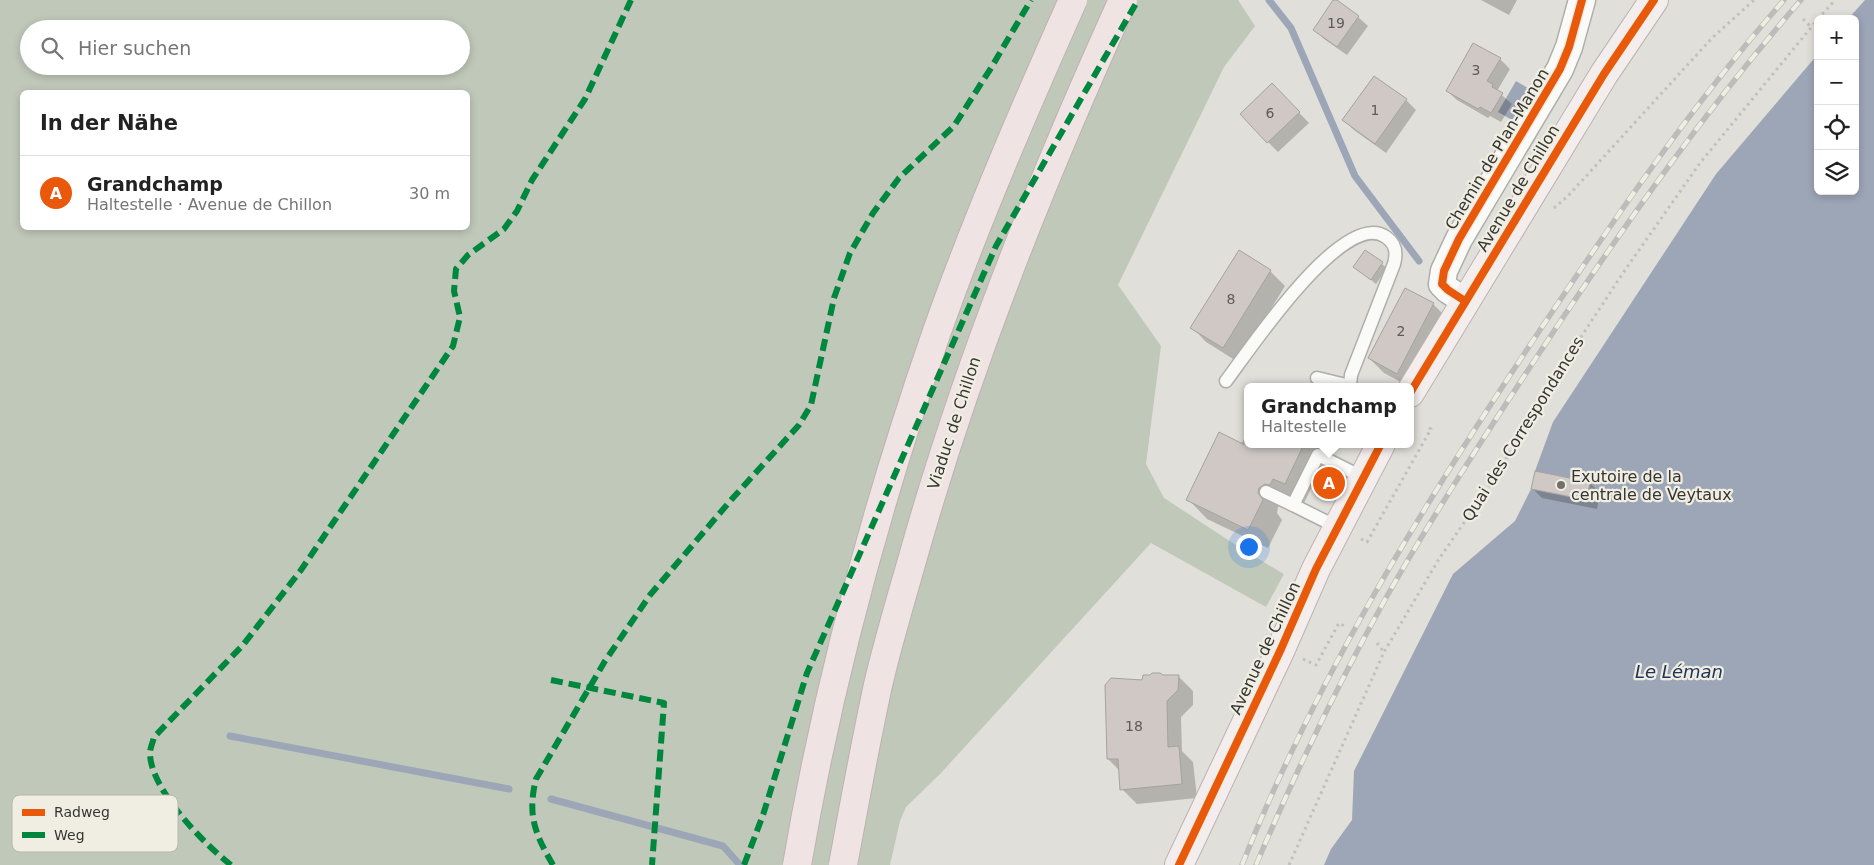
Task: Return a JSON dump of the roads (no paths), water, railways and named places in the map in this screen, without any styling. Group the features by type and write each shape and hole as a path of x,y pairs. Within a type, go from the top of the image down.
{"highway":[{"path":"797,865 816,763 849,619 882,501 910,412 967,251 1041,71 1073,0"},
{"name":"Viaduc de Chillon","path":"843,865 879,684 901,597 944,451 998,297 1036,200 1123,0"}],"main road":[{"name":"Avenue de Chillon","path":"1414,386 1604,74 1654,0"},
{"name":"Avenue de Chillon","path":"1179,865 1337,527 1378,448"}],"street":[{"name":"Chemin de Plan-Manon","path":"1465,301 1442,284 1444,271 1459,239 1560,69 1571,42 1582,0"}],"lane":[{"path":"1226,381 1293,292 1326,259 1347,242 1362,233 1372,232 1388,238 1394,245 1397,254 1351,375 1350,383"},
{"path":"1317,378 1338,383"},
{"path":"1293,505 1318,455 1362,478"},
{"path":"1266,492 1337,527"}],"water":[{"name":"Le Léman","path":"1865,0 1874,0 1874,865 1324,865 1331,849 1352,820 1354,771 1453,574 1515,521 1531,489 1587,500 1590,482 1535,471 1553,422 1716,174 1814,59 1814,195 1859,195 1859,15 1852,15"},
{"path":"1516,81 1531,90 1515,119 1512,120 1498,112"}],"waterway":[{"path":"1269,0 1291,28 1355,176 1419,261"},
{"path":"230,736 509,789"},
{"path":"551,799 723,846 740,865"}],"railway":[{"path":"1242,865 1302,730 1336,664 1409,535 1448,472 1558,303 1650,170 1715,83 1784,0"},
{"path":"1256,865 1286,797 1351,662 1387,596 1464,468 1606,254 1668,167 1733,82 1801,0"}],"place":[{"name":"Grandchamp","path":"1329,483"},
{"name":"Exutoire de la centrale de Veytaux","path":"1561,485"}]}
